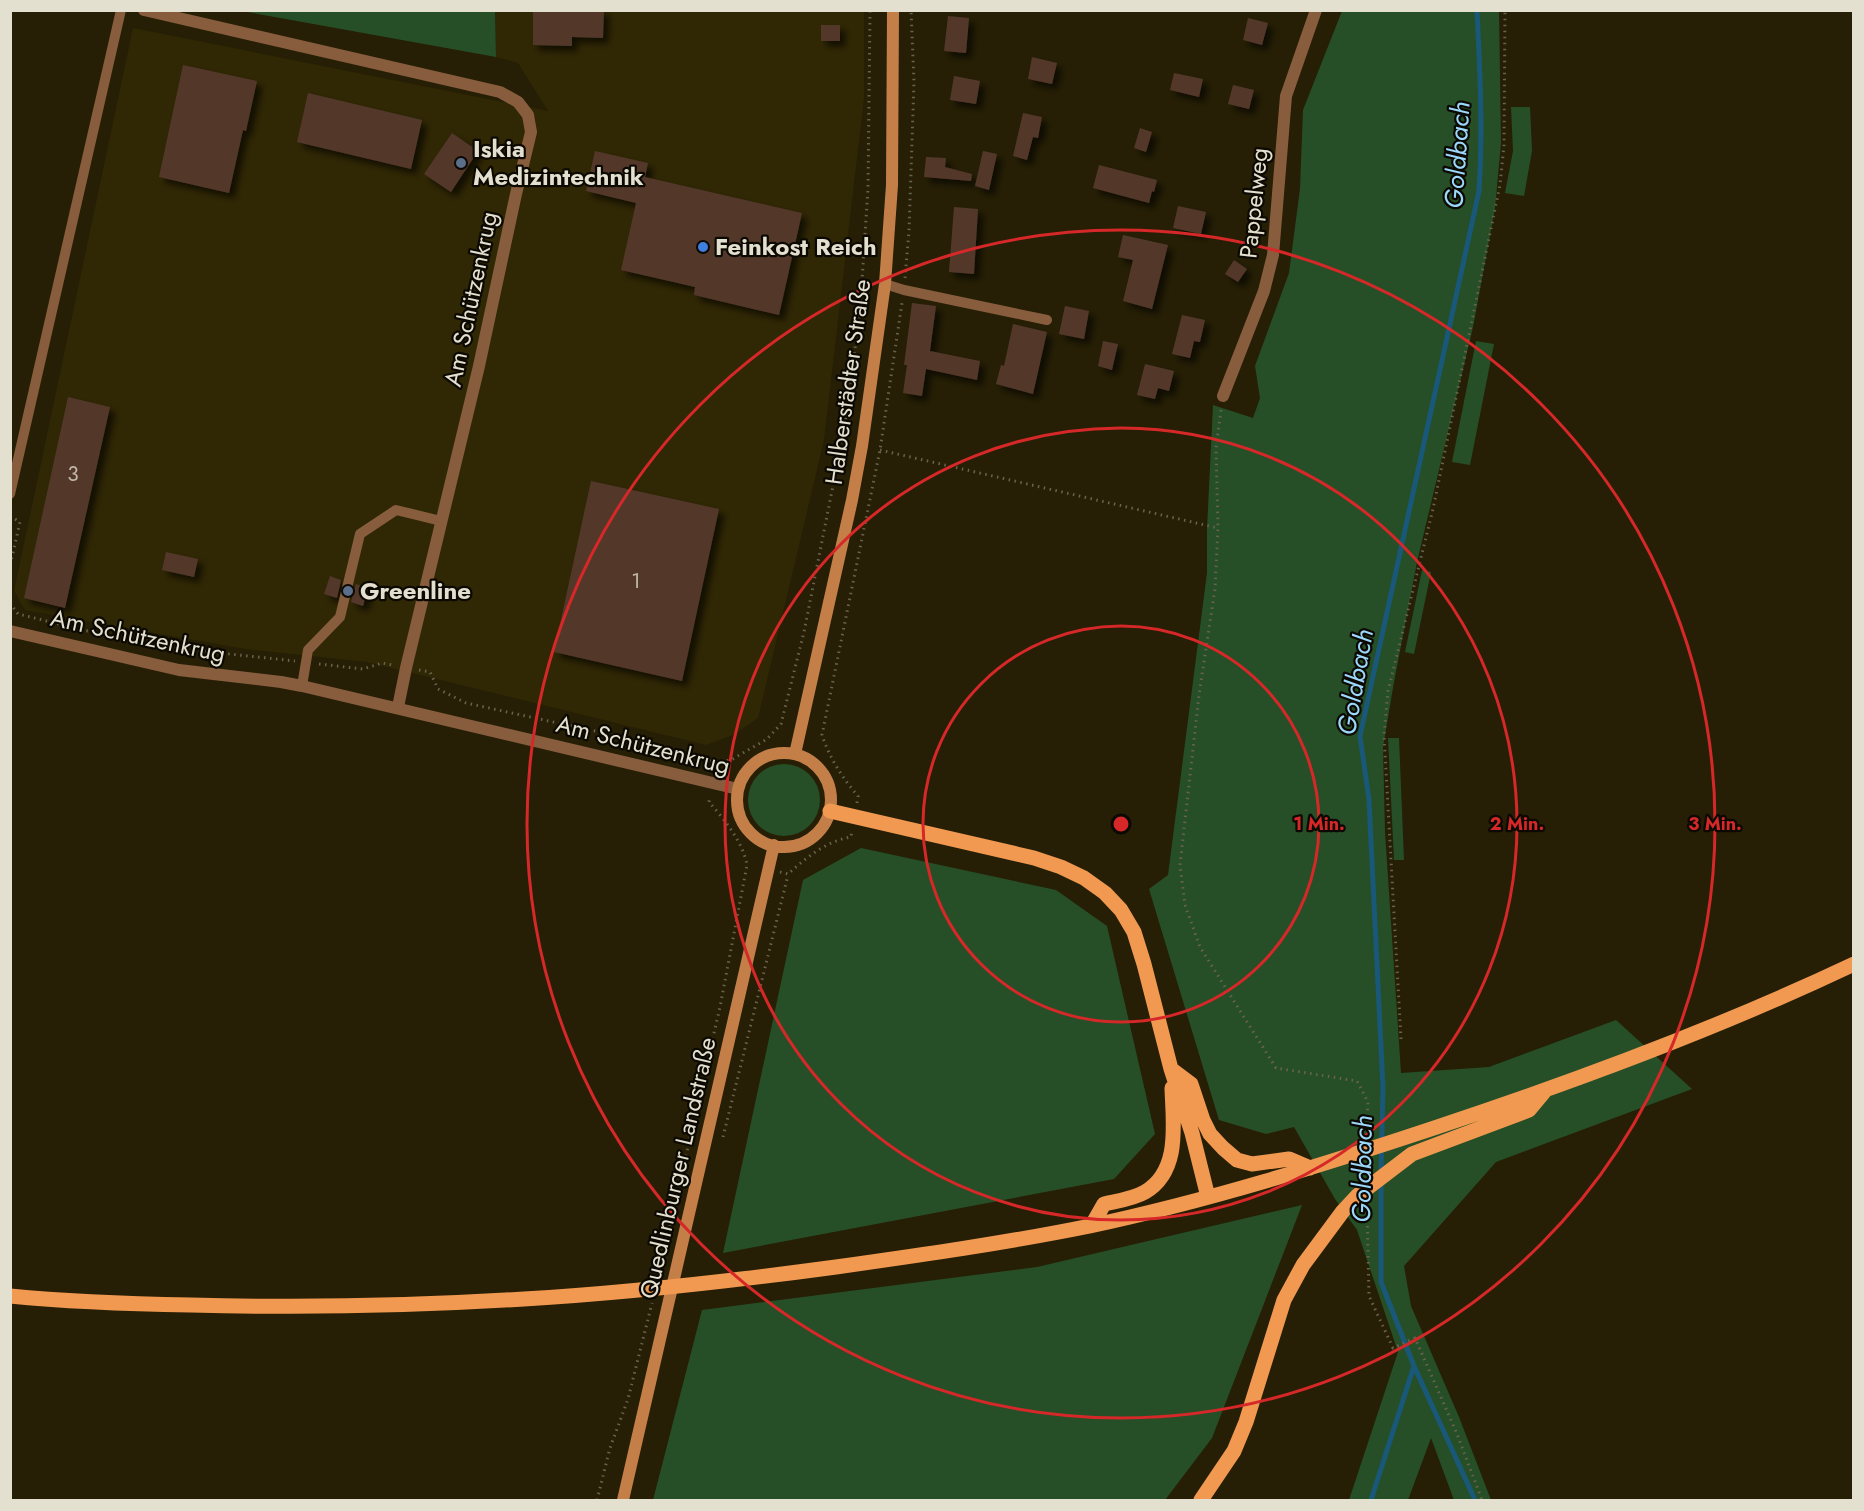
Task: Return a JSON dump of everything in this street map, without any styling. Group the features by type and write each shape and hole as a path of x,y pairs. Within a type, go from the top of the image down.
{"main road":[{"name":"Halberstädter Straße","path":"795,754 837,573 858,468 885,284 892,185 893,10"},
{"path":"783,753 795,754 814,763 827,780 831,800 830,810 826,820 813,837 794,845 774,845 755,836 748,829 739,810 738,789 750,768 759,760 783,753"},
{"path":"830,810 1034,858 1084,878 1105,893 1121,910 1134,932 1171,1069 1192,1133 1208,1197"},
{"name":"Quedlinburger Landstraße","path":"622,1500 774,845"},
{"path":"10,1296 146,1304 313,1307 425,1305 597,1295 714,1283 995,1244 1092,1225 1208,1197 1408,1137 1545,1090 1713,1025 1854,964"},
{"path":"1171,1069 1191,1084 1210,1134 1237,1160 1252,1164 1289,1160 1310,1168"},
{"path":"1092,1225 1104,1204 1144,1192 1160,1177 1167,1166 1174,1136 1171,1069"},
{"path":"1201,1500 1234,1451 1246,1422 1284,1300 1293,1282 1329,1228 1362,1202 1412,1154 1529,1110 1545,1090"}],"street":[{"name":"Am Schützenkrug","path":"144,10 500,93 518,102 528,115 531,132 398,707"},
{"name":"Pappelweg","path":"1223,396 1264,291 1273,255 1286,96 1316,10"},
{"name":"Am Schützenkrug","path":"10,631 180,670 302,686 738,789"}],"lane":[{"path":"10,494 121,10"},
{"path":"885,284 1047,320"},
{"path":"302,686 308,650 340,617 360,534 396,510 441,521"}],"path":[{"path":"10,603 18,614 145,645 363,669 382,663 430,672 438,689 466,703 645,742 717,762 731,760 766,739 781,724 804,632 845,425 860,311 868,189 870,10"},
{"path":"1401,1039 1384,735 1388,691 1433,508 1500,185 1504,145 1505,10"},
{"path":"1223,396 1216,448 1218,528 1215,589 1199,694 1180,865 1185,905 1200,947 1276,1068 1357,1081 1368,1102 1367,1117"},
{"path":"822,735 880,450 1218,528"},
{"path":"10,516 20,522 10,566"},
{"path":"668,1231 720,1007 747,865 745,854 720,814 709,802 717,762"},
{"path":"721,1147 788,874"},
{"path":"1362,1202 1369,1296 1393,1348 1415,1338 1457,1434 1482,1500"},
{"path":"597,1500 610,1448 628,1399 641,1348"}],"shaded area":[{"path":"495,11 864,11 864,98 824,440 758,718 733,735 706,745 367,662 245,649 25,610 14,591 133,28 548,111 518,63 496,57"}],"green space":[{"path":"242,11 495,11 496,57"},
{"path":"1342,11 1499,11 1501,143 1495,208 1473,327 1417,562 1383,747 1385,832 1401,1073 1489,1067 1616,1020 1692,1089 1496,1162 1404,1266 1411,1306 1459,1417 1491,1500 1454,1500 1431,1438 1408,1500 1349,1500 1398,1352 1357,1230 1335,1199 1294,1127 1266,1134 1219,1120 1149,889 1168,875 1207,573 1213,405 1253,418 1260,398 1255,366 1289,273 1300,189 1303,110"},
{"path":"1511,107 1530,107 1532,151 1524,196 1505,193 1513,151"},
{"path":"1476,341 1494,344 1470,465 1452,462"},
{"path":"1422,570 1431,572 1414,654 1405,652"},
{"path":"1388,738 1399,738 1404,860 1394,860"},
{"path":"784,764 798,767 810,774 817,786 820,800 817,814 810,826 798,833 784,836 770,833 758,826 751,814 748,800 751,786 758,774 770,767"},
{"path":"861,848 1056,890 1107,926 1155,1134 1114,1179 723,1253 803,880"},
{"path":"1302,1205 1212,1438 1165,1500 653,1500 702,1310 1037,1267"}],"building":[{"path":"533,10 604,10 603,38 572,37 572,46 533,45"},
{"path":"948,16 969,18 966,53 944,51"},
{"path":"1248,18 1268,23 1262,45 1243,40"},
{"path":"821,25 840,25 840,41 821,41"},
{"path":"1032,57 1057,63 1052,84 1028,79"},
{"path":"183,65 257,81 229,193 159,177"},
{"path":"1174,73 1203,79 1199,97 1170,90"},
{"path":"954,76 980,81 976,104 950,100"},
{"path":"1233,85 1254,90 1249,109 1228,104"},
{"path":"308,93 422,120 411,169 297,142"},
{"path":"1023,113 1042,117 1038,138 1033,137 1027,160 1013,156"},
{"path":"1140,128 1152,132 1146,152 1134,148"},
{"path":"452,133 478,151 451,192 424,174"},
{"path":"595,151 648,163 645,177 802,213 779,315 694,295 695,287 621,270 636,203 586,191"},
{"path":"983,151 997,154 989,190 975,186"},
{"path":"926,157 946,158 945,167 972,174 971,181 924,177"},
{"path":"1099,165 1157,180 1149,203 1093,188"},
{"path":"1178,206 1206,212 1201,234 1173,228"},
{"path":"954,207 978,209 974,274 949,272"},
{"path":"1123,235 1168,245 1152,309 1123,301 1133,260 1118,257"},
{"path":"1234,260 1247,269 1238,282 1225,274"},
{"path":"912,303 936,306 930,351 980,361 977,380 926,369 922,396 903,393"},
{"path":"1065,306 1089,311 1084,339 1059,334"},
{"path":"1182,315 1205,320 1200,342 1194,341 1190,358 1172,354"},
{"path":"1013,324 1047,332 1033,394 996,384 1001,365 1004,366"},
{"path":"1103,341 1118,344 1112,370 1098,366"},
{"path":"1145,364 1174,371 1169,391 1158,388 1155,399 1137,395"},
{"path":"68,397 110,407 65,608 24,598"},
{"path":"591,481 719,509 682,681 554,652"},
{"path":"166,552 198,559 194,577 162,570"},
{"path":"330,576 341,580 337,598 324,594"},
{"path":"356,584 368,588 363,606 351,602"}],"waterway":[{"name":"Goldbach","path":"1381,1173 1383,1088 1369,800 1360,736 1479,191 1481,123 1477,10"},
{"name":"Goldbach","path":"1371,1500 1414,1366 1381,1282 1381,1182"},
{"path":"1414,1366 1475,1500"}],"place":[{"name":"Iskia Medizintechnik","path":"461,163"},
{"name":"Feinkost Reich","path":"703,247"},
{"name":"Greenline","path":"348,591"}]}
